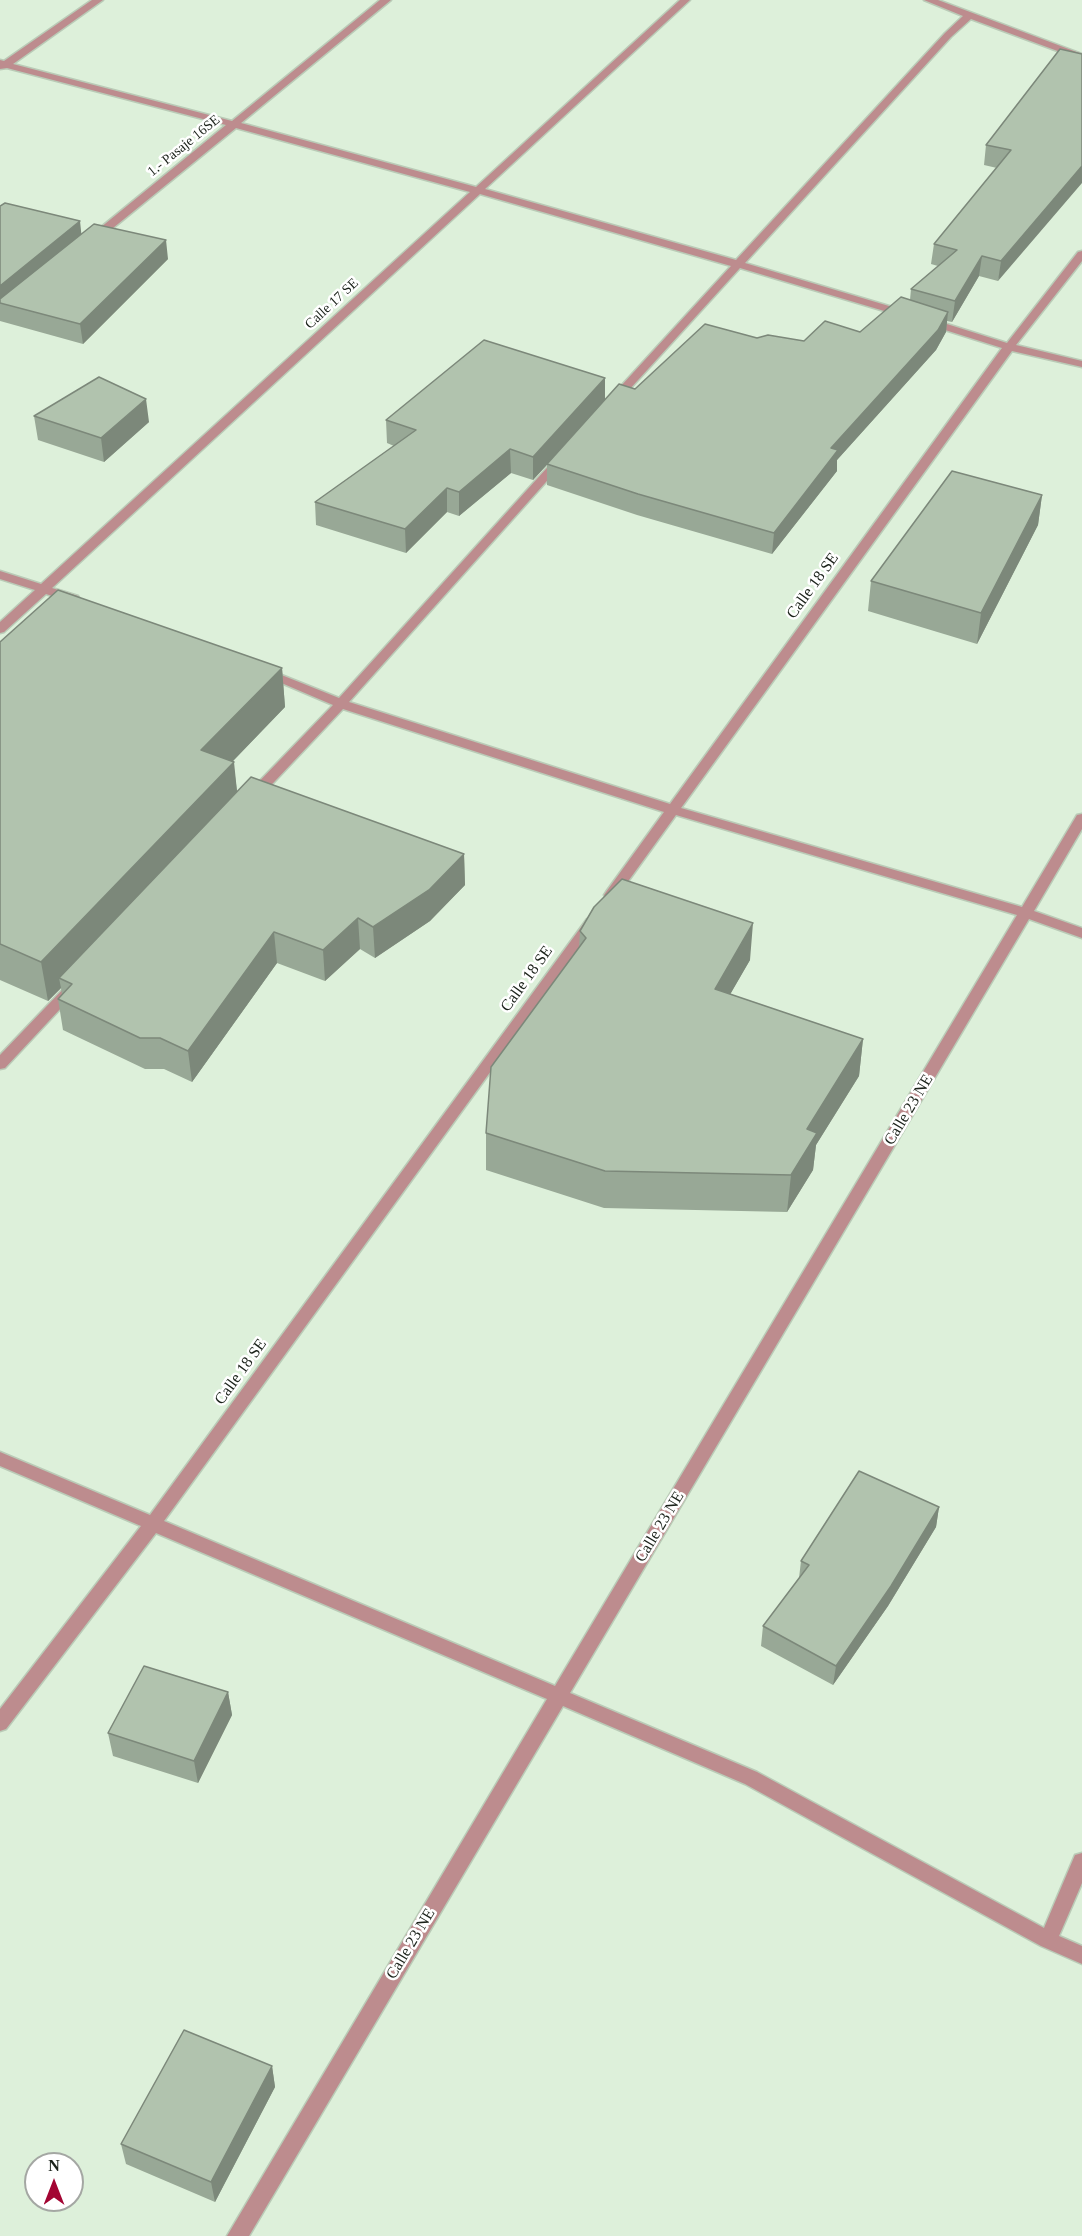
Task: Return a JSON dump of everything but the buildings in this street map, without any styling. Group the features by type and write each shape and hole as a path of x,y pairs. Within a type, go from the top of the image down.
{"street":[{"path":"2,65 98,0"},
{"name":"1.- Pasaje 16SE","path":"81,249 386,0"},
{"name":"Calle 17 SE","path":"0,629 685,0"},
{"path":"929,0 1082,57"},
{"path":"602,413 737,263 948,35 970,15"},
{"path":"2,65 233,123 478,190 737,263 1009,346 1082,364"},
{"name":"Calle 18 SE","path":"0,1723 152,1525 1009,346 1082,255"},
{"path":"244,807 341,704 571,448"},
{"path":"0,575 45,588 89,605"},
{"path":"254,669 341,704 673,810 1026,913 1082,933"},
{"name":"Calle 23 NE","path":"237,2236 1082,818"},
{"path":"0,1064 81,978"},
{"path":"0,1459 752,1778 1048,1940 1082,1955"},
{"path":"1048,1940 1082,1861"}]}
